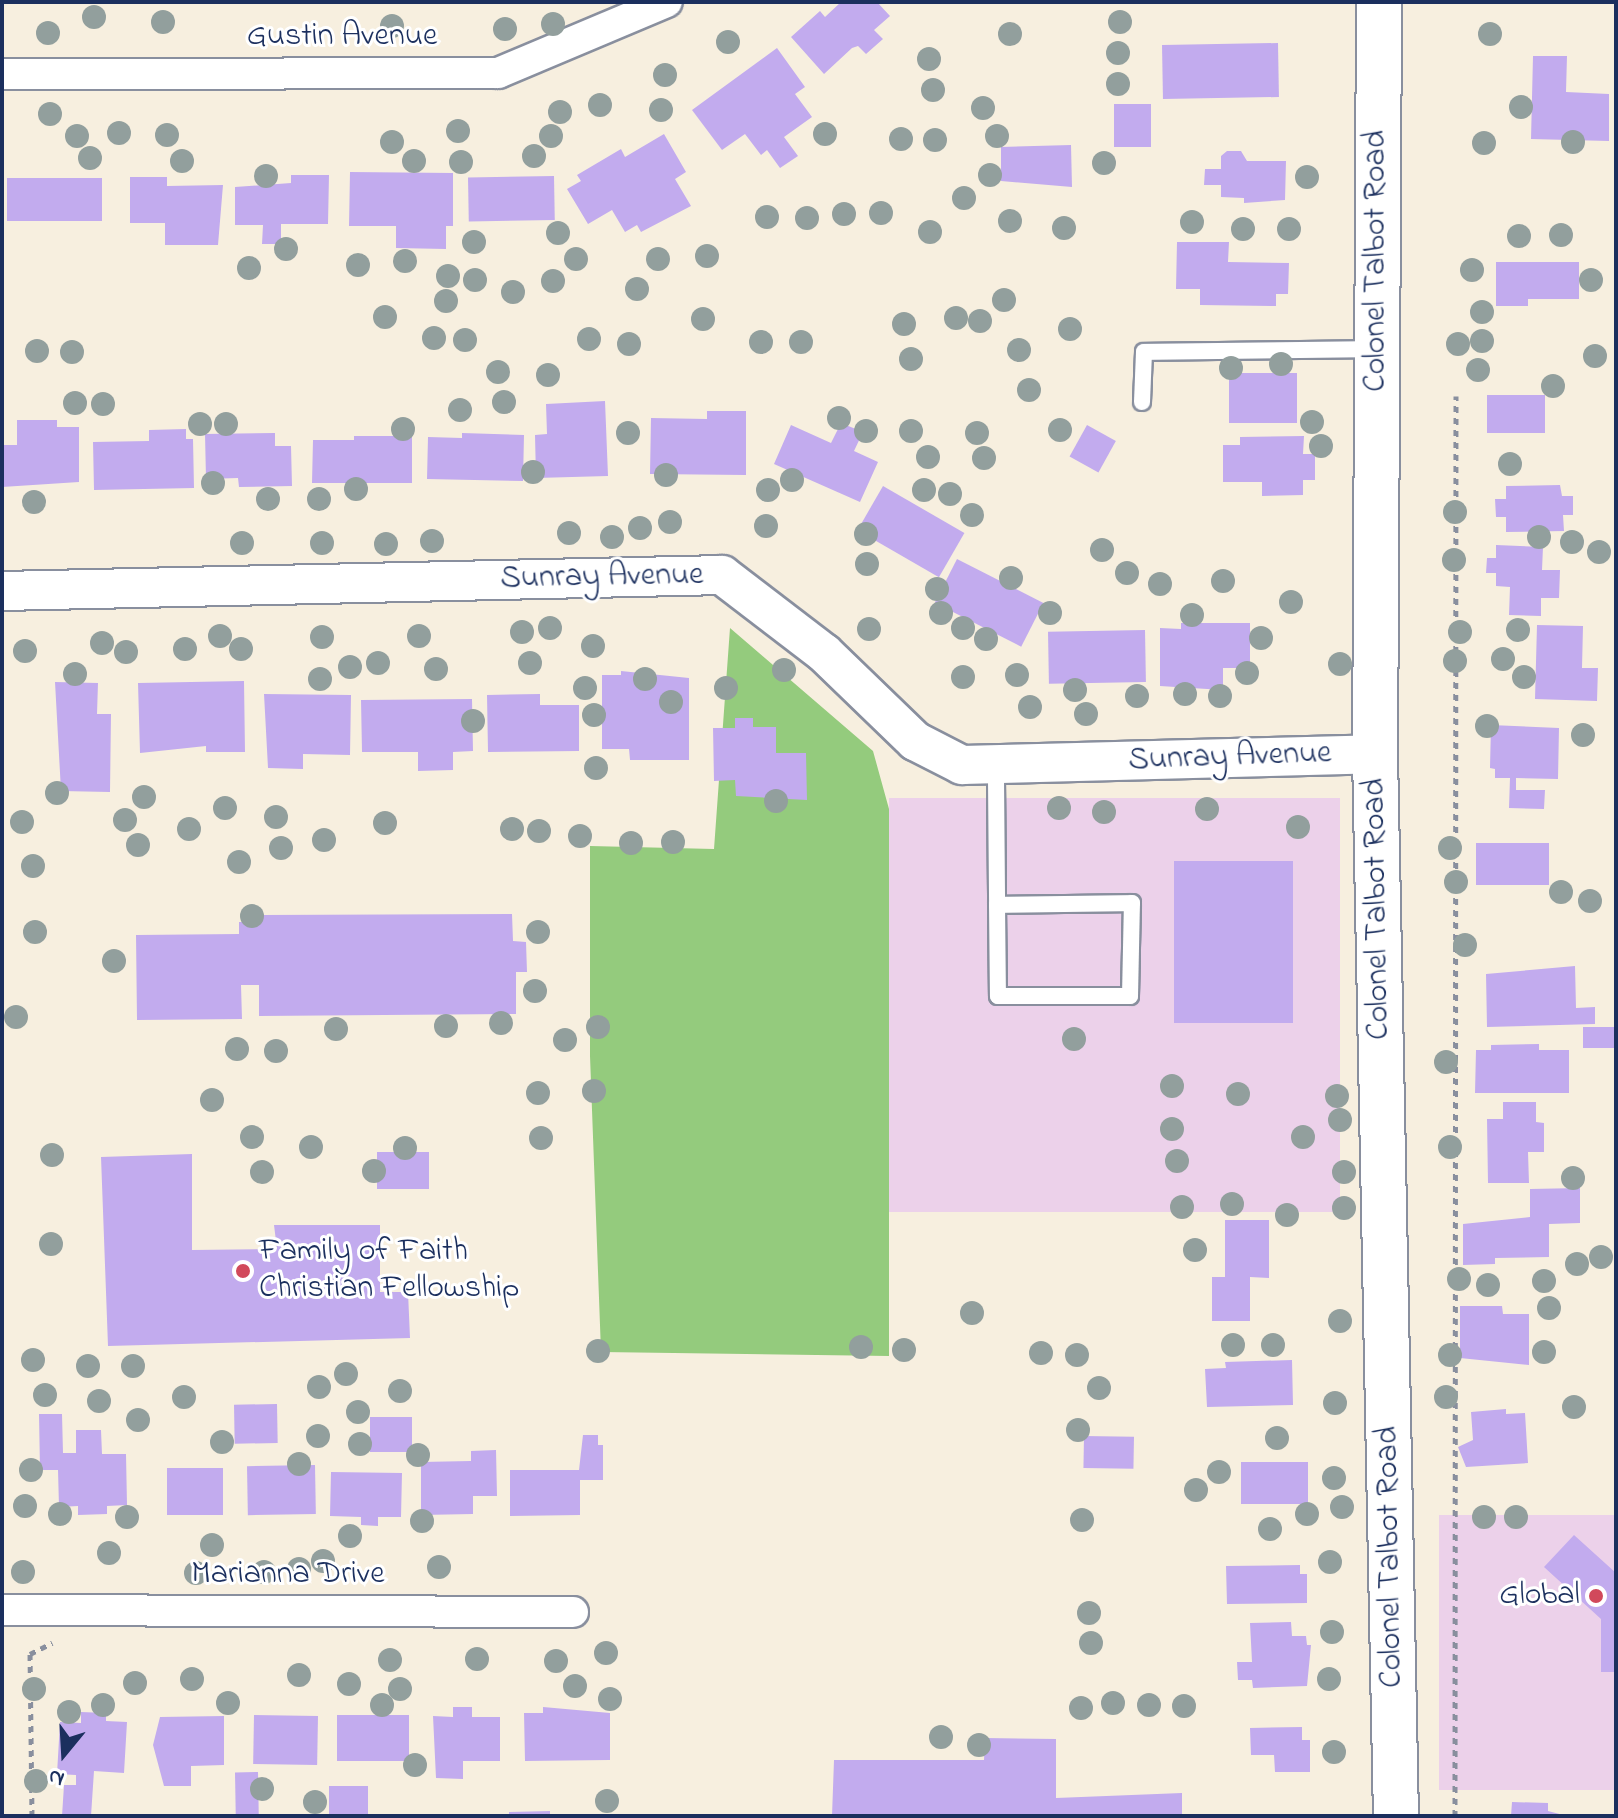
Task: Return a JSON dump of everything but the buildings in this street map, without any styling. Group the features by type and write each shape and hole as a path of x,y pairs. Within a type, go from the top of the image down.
{"main road":[{"name":"Colonel Talbot Road","path":"1379,2 1375,754 1396,1816"}],"street":[{"name":"Gustin Avenue","path":"2,74 498,73 667,2"},
{"name":"Sunray Avenue","path":"2,591 722,575 824,653 915,741 962,765 1375,754"},
{"name":"Marianna Drive","path":"2,1610 573,1612"}],"lane":[{"path":"1142,402 1144,352 1376,349"},
{"path":"997,764 997,905 998,996 1130,996 1132,903 997,905"}],"path":[{"path":"1455,1816 1456,396"},
{"path":"32,1816 30,1654 65,1636"}],"shaded area":[{"path":"889,798 1340,798 1340,1212 889,1212"},
{"path":"1439,1515 1616,1515 1616,1790 1439,1790"}],"green space":[{"path":"730,628 873,751 889,809 889,1356 601,1352 590,1056 590,846 714,849"}],"place":[{"name":"Family of Faith Christian Fellowship","path":"243,1271"},
{"name":"Global","path":"1596,1596"}]}
